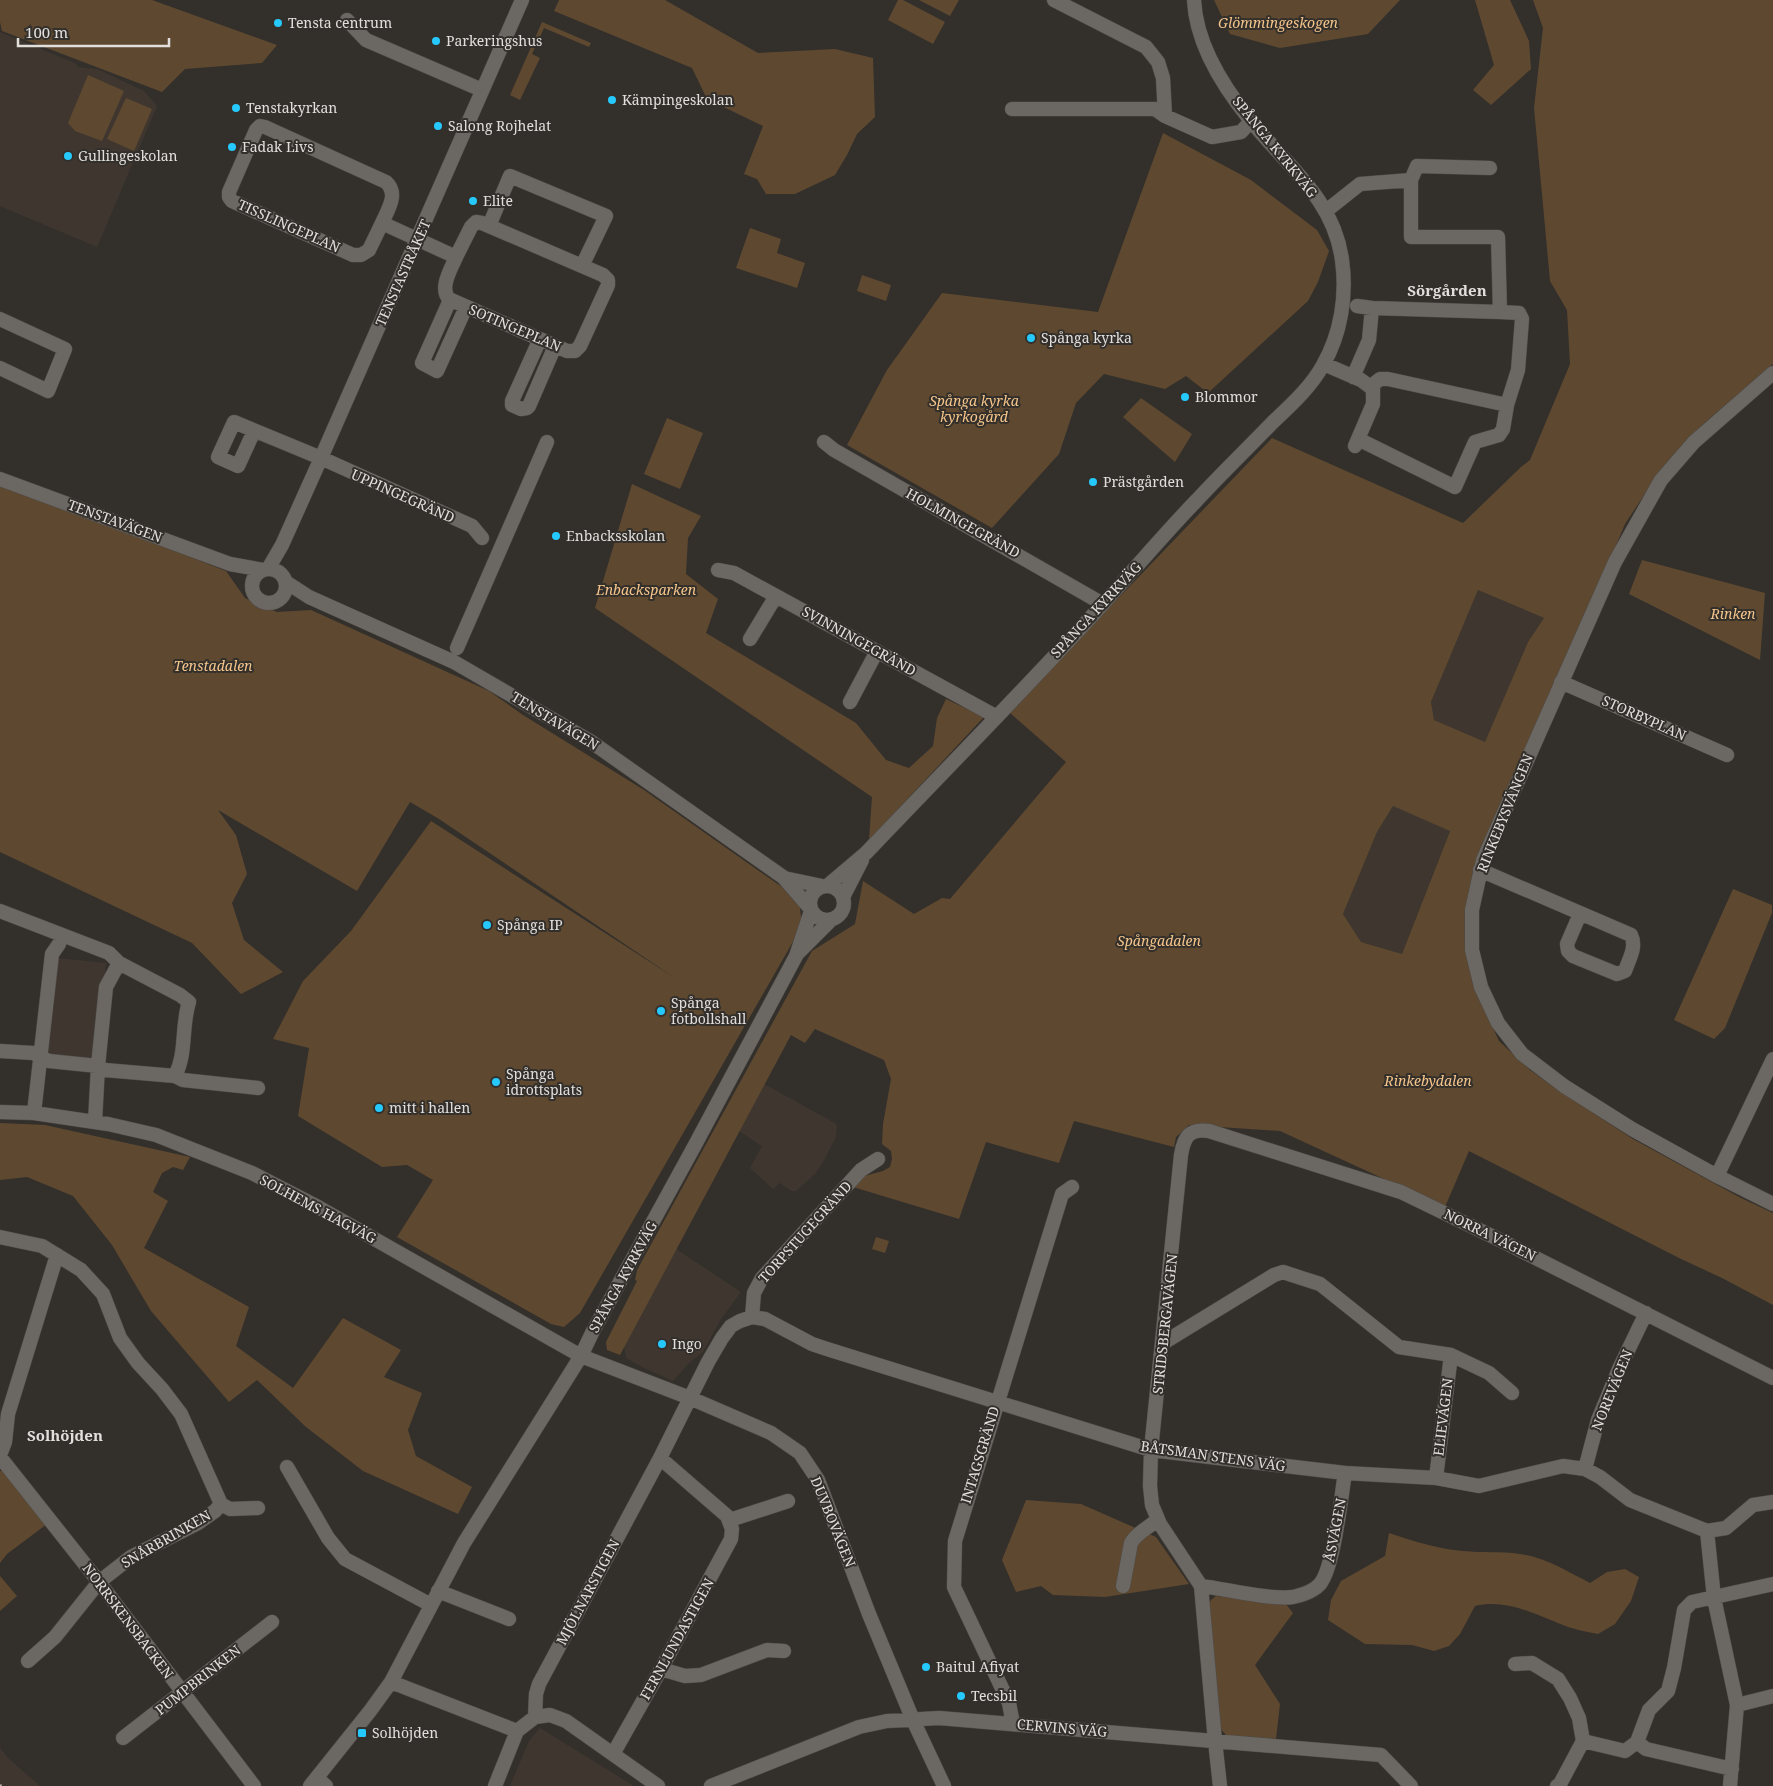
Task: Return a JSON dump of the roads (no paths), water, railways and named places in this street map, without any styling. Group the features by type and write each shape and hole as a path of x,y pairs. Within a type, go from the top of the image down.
{"street":[{"name":"TENSTASTRÅKET","path":"275,574 282,544 522,0"},
{"path":"1054,0 1146,47 1158,62 1163,78 1165,116"},
{"name":"SPÅNGA KYRKVÄG","path":"824,886 866,853 1104,604 1196,500 1292,403 1324,364 1336,338 1342,312 1342,260 1335,233 1326,211 1309,186 1251,122 1230,91 1211,59 1202,39 1194,9 1194,0"},
{"path":"347,20 366,40 482,90"},
{"path":"1012,109 1155,109 1165,116 1212,137 1241,132 1251,122"},
{"name":"TISSLINGEPLAN","path":"260,126 265,127 386,182 391,187 393,198 382,223 369,250 362,255 353,255 232,201 229,197 229,192 256,130 260,126"},
{"path":"1490,168 1417,166 1411,180 1411,237 1498,237 1500,312"},
{"path":"466,307 437,371 422,363 450,300 444,294 444,288 456,256 471,227 476,222 489,226 510,176 606,216 582,266"},
{"name":"SPÅNGA KYRKVÄG","path":"1326,211 1360,184 1411,180"},
{"path":"382,223 456,256"},
{"name":"SOTINGEPLAN","path":"450,300 567,351 575,351 580,346 608,285 608,280 603,275 489,226"},
{"path":"1324,364 1353,377 1373,390 1373,404 1356,443 1455,487 1476,442 1499,435 1503,429 1507,405 1518,370 1522,319 1518,313 1357,306"},
{"path":"1353,377 1369,340 1372,308"},
{"path":"0,319 65,349 48,391 0,368"},
{"path":"540,339 512,401 512,405 521,409 528,408 555,346"},
{"name":"RINKEBYSVÄNGEN","path":"1773,373 1694,442 1661,480 1632,530 1596,603 1483,860 1472,910 1472,950 1481,988 1498,1024 1522,1054 1564,1086 1632,1129 1717,1176 1773,1204"},
{"path":"1370,387 1380,379 1388,379 1507,405"},
{"name":"UPPINGEGRÄND","path":"254,432 321,458 472,526 482,538"},
{"path":"457,648 547,442"},
{"name":"HOLMINGEGRÄND","path":"824,442 834,450 1104,604"},
{"name":"TENSTAVÄGEN","path":"0,479 230,564 275,574 309,596 454,662 590,741 783,878 810,909"},
{"name":"TENSTAVÄGEN","path":"230,564 243,580 252,585"},
{"name":"SVINNINGEGRÄND","path":"718,570 734,573 997,717"},
{"path":"275,574 286,591 281,598 273,603 263,602 255,595 252,585 256,576 275,574"},
{"name":"TENSTAVÄGEN","path":"281,598 309,596"},
{"path":"750,639 776,596"},
{"path":"850,702 877,651"},
{"name":"STORBYPLAN","path":"1561,682 1727,755"},
{"name":"SPÅNGA KYRKVÄG","path":"843,897 866,853"},
{"path":"1480,870 1630,935 1634,942 1634,947 1625,971 1617,974 1573,956 1568,952 1567,944 1580,914"},
{"name":"TENSTAVÄGEN","path":"783,878 824,886"},
{"path":"824,886 837,889 843,897 842,912 839,916 830,920 817,918 810,909 810,896 813,892 824,886"},
{"name":"SPÅNGA KYRKVÄG","path":"318,1783 391,1682 464,1543 581,1356 796,956 810,909"},
{"path":"0,911 109,953 119,963 180,995 189,1002 186,1012 182,1064 175,1076"},
{"name":"SPÅNGA KYRKVÄG","path":"796,956 830,920"},
{"path":"34,1114 52,954 59,944"},
{"path":"95,1122 98,1066 106,987 119,963"},
{"path":"0,1051 33,1053 49,1061 98,1066 105,1070 175,1076 183,1080 258,1088"},
{"path":"1717,1176 1769,1078 1773,1059"},
{"name":"SOLHEMS HAGVÄG","path":"0,1112 34,1114 95,1122 156,1135 252,1173 284,1188 581,1356"},
{"name":"NORRA VÄGEN","path":"1193,1132 1209,1131 1401,1192 1773,1378"},
{"name":"STRIDSBERGAVÄGEN","path":"1193,1132 1187,1136 1183,1143 1181,1155 1151,1450 1150,1486 1152,1505 1158,1519 1202,1586 1214,1741 1220,1786"},
{"name":"TORPSTUGEGRÄND","path":"752,1317 754,1293 762,1278 861,1170 878,1159"},
{"name":"INTAGSGRÄND","path":"1013,1724 1009,1703 957,1597 954,1587 955,1541 996,1402 1062,1194 1072,1187"},
{"path":"0,1237 42,1246 81,1270 103,1294 120,1338 138,1363 162,1389 181,1414 221,1504 230,1510 258,1508"},
{"name":"NORRSKENSBACKEN","path":"57,1255 8,1414 5,1442 0,1456 99,1582 254,1786"},
{"path":"1163,1343 1274,1275 1283,1272 1320,1284 1399,1348 1451,1355 1490,1373 1512,1393"},
{"name":"NOREVÄGEN","path":"1585,1469 1598,1420 1619,1369 1646,1313"},
{"path":"690,1398 722,1338 731,1326 752,1317"},
{"name":"BÅTSMAN STENS VÄG","path":"752,1317 764,1319 827,1350 1151,1450 1345,1473 1436,1478 1479,1486 1563,1466 1585,1469 1600,1477 1630,1500 1708,1532"},
{"name":"ELIEVÄGEN","path":"1436,1478 1451,1355"},
{"name":"DUVBOVÄGEN","path":"581,1356 690,1398 771,1433 800,1453 818,1480 869,1614 913,1720 944,1786"},
{"name":"MJÖLNARSTIGEN","path":"535,1716 536,1694 539,1684 690,1398"},
{"path":"660,1458 710,1500 730,1520 788,1501"},
{"path":"287,1467 328,1538 345,1559 431,1605"},
{"name":"ÅSVÄGEN","path":"1202,1586 1276,1597 1292,1597 1308,1592 1320,1584 1330,1564 1345,1473"},
{"path":"1730,1786 1737,1705 1714,1598 1708,1532 1726,1528 1754,1505 1773,1502"},
{"name":"SNÅRBRINKEN","path":"28,1661 55,1638 99,1582 131,1556 198,1523 215,1511 221,1504"},
{"path":"1123,1586 1131,1543 1135,1536 1158,1519"},
{"name":"FERNLUNDASTIGEN","path":"613,1754 731,1538 730,1520"},
{"path":"1584,1741 1625,1751 1637,1742 1649,1710 1668,1691 1684,1610 1692,1602 1773,1584"},
{"path":"438,1591 509,1619"},
{"name":"PUMPBRINKEN","path":"123,1738 272,1622"},
{"path":"661,1669 684,1676 701,1675 767,1650 784,1651"},
{"path":"1515,1664 1532,1663 1558,1679 1570,1698 1578,1718 1584,1741 1574,1761 1557,1786"},
{"path":"391,1682 517,1731"},
{"path":"1737,1705 1773,1696"},
{"path":"495,1786 517,1731 535,1716 550,1715 566,1721 658,1786"},
{"name":"CERVINS VÄG","path":"711,1786 859,1727 887,1721 939,1718 1381,1755 1411,1786"},
{"path":"1637,1742 1646,1749 1732,1769"}],"place":[{"name":"Tensta centrum","path":"278,23"},
{"name":"Parkeringshus","path":"436,41"},
{"name":"Kämpingeskolan","path":"612,100"},
{"name":"Tenstakyrkan","path":"236,108"},
{"name":"Salong Rojhelat","path":"438,126"},
{"name":"Fadak Livs","path":"232,147"},
{"name":"Gullingeskolan","path":"68,156"},
{"name":"Elite","path":"473,201"},
{"name":"Spånga kyrka","path":"1031,338"},
{"name":"Blommor","path":"1185,397"},
{"name":"Prästgården","path":"1093,482"},
{"name":"Enbacksskolan","path":"556,536"},
{"name":"Spånga IP","path":"487,925"},
{"name":"Spånga fotbollshall","path":"661,1011"},
{"name":"Spånga idrottsplats","path":"496,1082"},
{"name":"mitt i hallen","path":"379,1108"},
{"name":"Ingo","path":"662,1344"},
{"name":"Baitul Afiyat","path":"926,1667"},
{"name":"Tecsbil","path":"961,1696"},
{"name":"Solhöjden","path":"362,1733"}],"district":[{"name":"Sörgården","path":"1447,291"},
{"name":"Solhöjden","path":"65,1436"}],"park label":[{"name":"Glömmingeskogen","path":"1278,23"},
{"name":"Spånga kyrka kyrkogård","path":"974,410"},
{"name":"Enbacksparken","path":"646,590"},
{"name":"Rinken","path":"1733,614"},
{"name":"Tenstadalen","path":"213,666"},
{"name":"Spångadalen","path":"1159,941"},
{"name":"Rinkebydalen","path":"1428,1081"}]}
